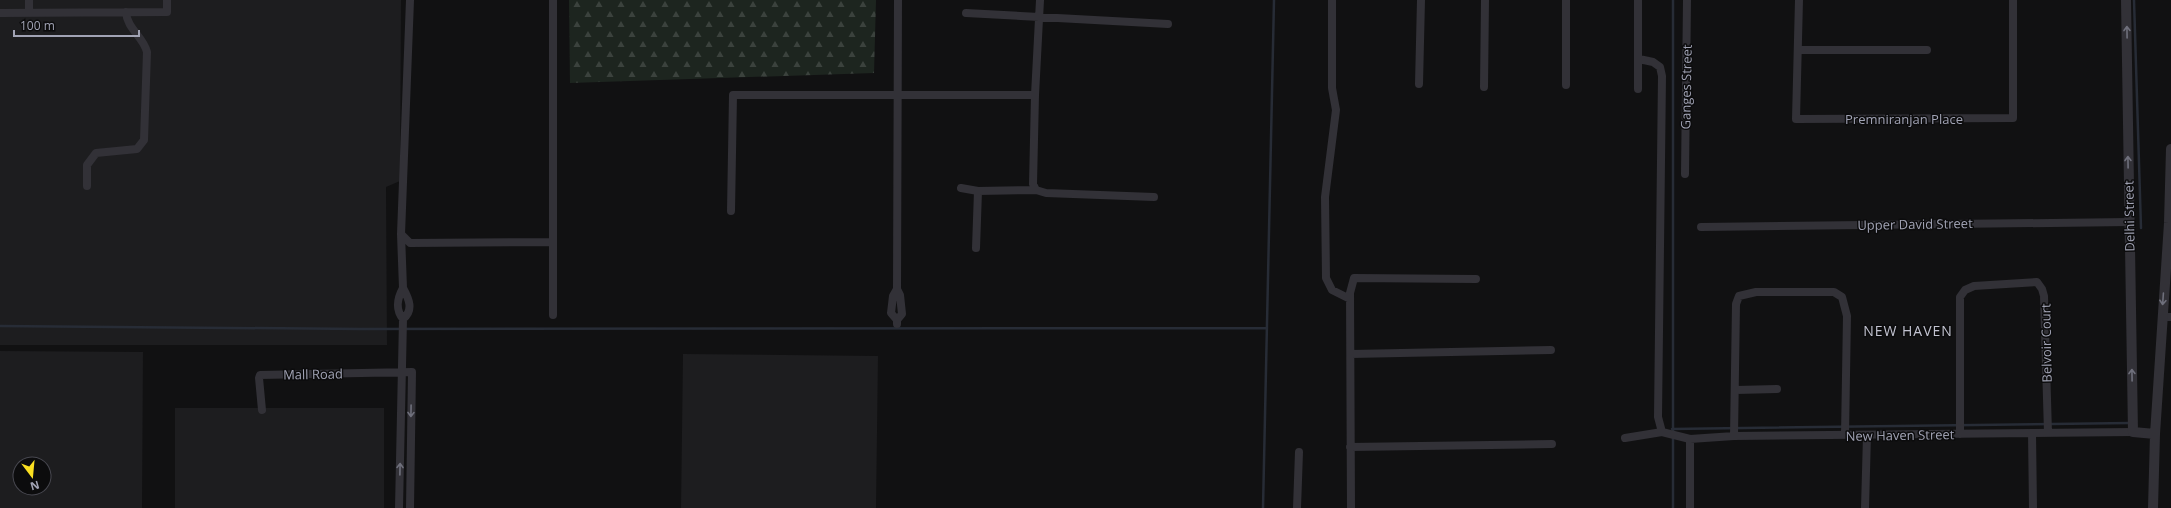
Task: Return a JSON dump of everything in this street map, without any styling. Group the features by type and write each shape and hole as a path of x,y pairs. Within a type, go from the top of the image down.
{"street":[{"path":"30,0 30,12"},
{"path":"0,13 167,12 167,0"},
{"path":"403,322 408,314 410,306 403,288 401,234 410,0"},
{"path":"553,0 553,315"},
{"path":"897,322 891,313 893,296 897,289 898,0"},
{"path":"1036,190 1033,184 1035,95 1040,0"},
{"path":"1332,0 1332,88 1336,110 1325,198 1326,278 1332,290 1350,299"},
{"path":"1419,84 1421,0"},
{"path":"1484,87 1485,0"},
{"path":"1566,0 1566,85"},
{"path":"1638,0 1638,89"},
{"name":"Ganges Street","path":"1685,174 1687,0"},
{"name":"Premniranjan Place","path":"1798,0 1796,120 2013,118 2013,0"},
{"name":"Delhi Street","path":"2126,0 2133,430"},
{"path":"87,186 87,165 96,154 137,149 144,140 147,52 145,43 130,26 126,12"},
{"path":"966,13 1168,24"},
{"path":"1798,50 1927,50"},
{"path":"1625,438 1665,433 1658,417 1662,76 1660,67 1653,62 1639,59"},
{"path":"731,211 733,95 1035,95"},
{"path":"2153,508 2155,434 2166,317 2171,149"},
{"path":"961,188 978,191 1036,190 1046,193 1154,197"},
{"path":"976,248 978,191"},
{"name":"Upper David Street","path":"1701,227 2129,222"},
{"path":"401,234 410,243 553,242"},
{"path":"1350,508 1350,299 1354,278 1476,279"},
{"name":"Belvoir Court","path":"1960,434 1960,297 1965,290 1974,286 2037,282 2042,289 2044,296 2048,433"},
{"path":"399,508 403,322 397,306 399,295 403,288"},
{"path":"1735,434 1736,304 1739,296 1756,292 1837,292 1844,303 1847,316 1845,434"},
{"path":"1351,354 1551,350"},
{"name":"Mall Road","path":"262,410 260,376 412,372 410,508"},
{"path":"1736,390 1777,389"},
{"path":"2133,430 2155,434"},
{"name":"New Haven Street","path":"1665,433 1690,439 1735,434 1867,435 2048,433 2133,430"},
{"path":"2032,433 2033,508"},
{"path":"1865,508 1867,435"},
{"path":"1690,439 1690,508"},
{"path":"1350,447 1552,444"},
{"path":"1297,508 1299,452"}],"shaded area":[{"path":"0,0 401,0 400,181 386,187 387,345 0,345"},
{"path":"0,351 143,352 142,508 0,508"},
{"path":"683,354 878,356 876,508 681,508"},
{"path":"175,408 384,408 384,508 175,508"}],"green space":[{"path":"569,0 876,0 874,73 570,83"}],"waterway":[{"path":"1263,508 1274,0"},
{"path":"1673,0 1673,508"},
{"path":"2134,0 2141,228"},
{"path":"0,326 361,329 1267,328"},
{"path":"1672,429 2130,423"}],"district":[{"name":"NEW HAVEN","path":"1908,331"}]}
